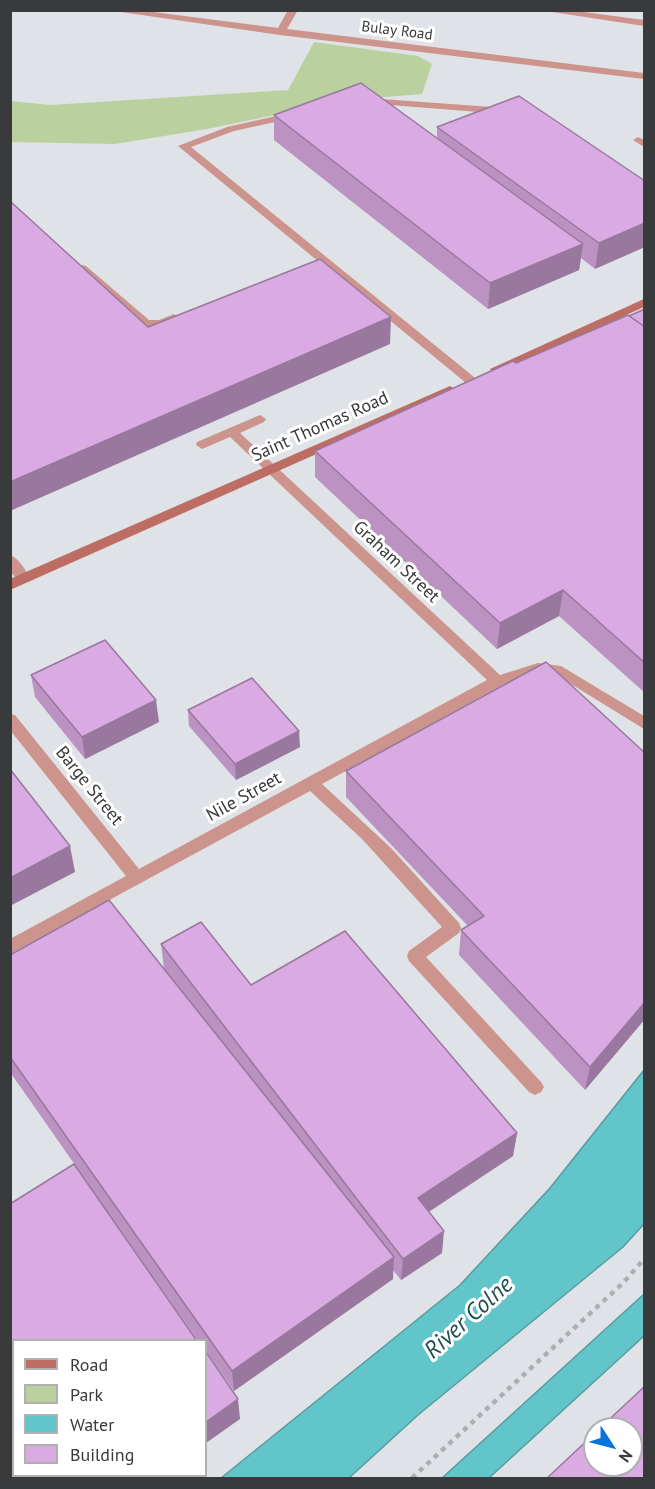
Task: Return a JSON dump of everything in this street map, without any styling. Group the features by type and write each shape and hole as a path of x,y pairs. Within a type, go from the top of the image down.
{"main road":[{"name":"Saint Thomas Road","path":"10,585 645,303"}],"street":[{"name":"Bulay Road","path":"111,10 645,76"},
{"path":"280,32 293,10"},
{"path":"543,10 645,23"},
{"path":"356,103 415,103 513,111"},
{"path":"307,112 231,129 183,146 316,261 470,380"},
{"path":"75,262 146,324 161,324 182,315"},
{"path":"202,445 260,419"},
{"name":"Graham Street","path":"231,432 497,681"},
{"path":"10,560 24,579"},
{"name":"Nile Street","path":"10,947 497,681 538,668 561,671 645,723"},
{"name":"Barge Street","path":"10,719 137,878"},
{"path":"311,783 373,839 453,928 416,956 535,1087"}],"path":[{"path":"412,1479 614,1291 645,1259"}],"green space":[{"path":"314,42 418,56 432,64 422,94 348,100 207,129 115,144 11,142 11,101 50,105 288,90"}],"water":[{"name":"River Colne","path":"644,1070 644,1224 623,1247 418,1415 349,1478 221,1478 460,1285 550,1188"},
{"path":"644,1294 644,1336 489,1478 442,1478"}],"building":[{"path":"361,83 583,244 490,283 274,115"},
{"path":"519,96 645,181 645,223 599,243 437,127"},
{"path":"10,201 148,327 320,259 391,317 10,482"},
{"path":"645,309 645,327 629,316"},
{"path":"628,315 645,327 645,663 563,590 500,623 315,451 513,361 516,363"},
{"path":"105,640 156,700 82,737 31,675"},
{"path":"546,662 645,753 645,1002 590,1067 461,930 484,916 346,771"},
{"path":"252,678 299,731 235,764 188,710"},
{"path":"10,769 70,846 10,878"},
{"path":"109,900 394,1257 232,1371 10,1057 10,955"},
{"path":"201,922 251,985 345,931 517,1133 418,1198 444,1231 403,1259 161,944"},
{"path":"74,1164 196,1339 12,1339 12,1477 128,1477 125,1479 10,1479 10,1204"},
{"path":"207,1353 238,1399 207,1421"},
{"path":"645,1386 645,1479 546,1479 583,1444 583,1477 643,1477 643,1417 612,1417"}]}
